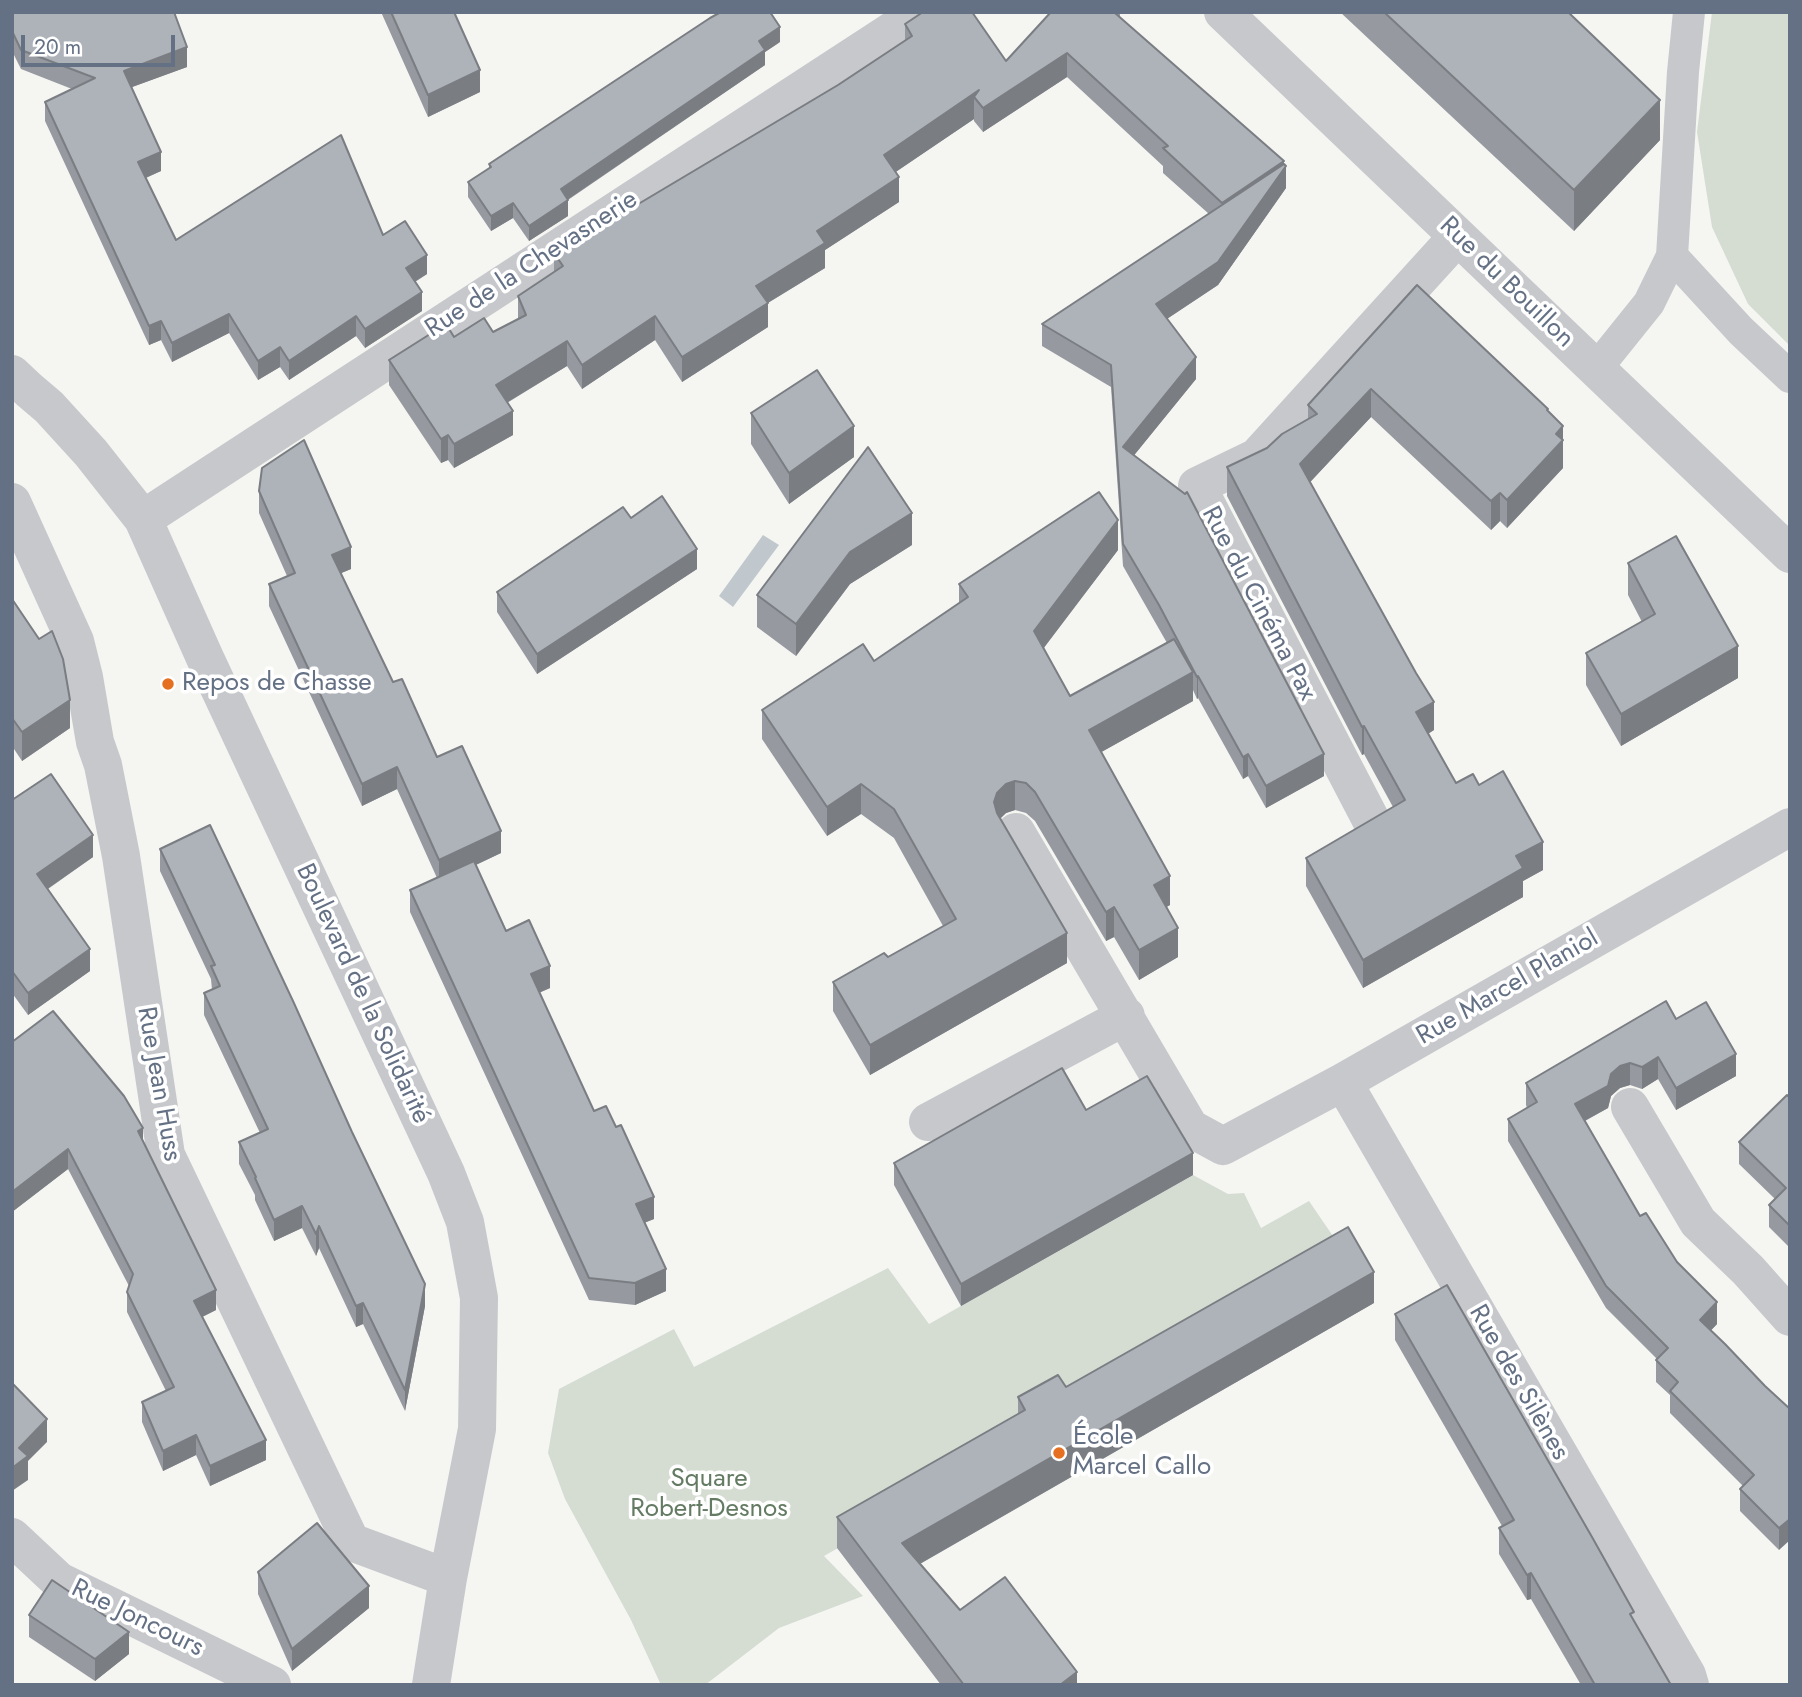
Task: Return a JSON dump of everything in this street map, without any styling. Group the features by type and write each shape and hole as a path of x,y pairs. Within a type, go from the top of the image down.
{"street":[{"name":"Rue de la Chevasnerie","path":"142,519 921,12"},
{"name":"Rue du Bouillon","path":"1223,12 1790,554"},
{"name":"Rue du Cinéma Pax","path":"1371,820 1197,486 1257,457 1457,237"},
{"name":"Boulevard de la Solidarité","path":"18,389 49,407 91,453 142,519 446,1173 464,1222 479,1298 477,1429 448,1578 432,1685"},
{"name":"Rue Jean Huss","path":"12,502 75,640 89,699 95,742 103,765 121,856 166,1155 351,1542 448,1578"},
{"name":"Rue Marcel Planiol","path":"1126,1016 1190,1128 1223,1146 1343,1082 1790,827"},
{"path":"928,1122 1126,1016 1016,832"},
{"name":"Rue des Silènes","path":"1343,1082 1687,1675 1690,1685"},
{"path":"1630,1107 1698,1222 1748,1270 1790,1317"},
{"name":"Rue Joncours","path":"12,1537 59,1581 272,1685"}],"lane":[{"path":"1596,369 1649,303 1672,256 1689,12"},
{"path":"1672,256 1741,331 1790,377"}],"green space":[{"path":"1712,12 1790,12 1790,346 1748,304 1712,227 1697,132"},
{"name":"Square Robert-Desnos","path":"1193,1175 1228,1194 1244,1193 1261,1228 1309,1201 1348,1258 824,1556 863,1596 779,1628 705,1685 661,1685 631,1620 565,1499 548,1453 559,1389 674,1329 694,1367 888,1268 929,1324"}],"shaded area":[{"path":"763,535 779,545 733,607 719,596"}],"building":[{"path":"12,12 174,12 187,47 124,71 161,152 138,162 176,240 341,135 383,235 405,221 427,255 406,268 422,292 365,329 356,316 289,361 280,347 258,361 229,314 172,343 161,321 149,326 45,102 95,78 21,50 12,31"},
{"path":"391,12 454,12 480,70 428,95"},
{"path":"721,12 770,12 780,27 759,41 765,50 561,189 568,200 529,226 513,203 491,216 468,182 491,167 489,164"},
{"path":"923,12 972,12 1006,61 1051,12 1116,12 1284,161 1222,203 1163,148 1168,146 1067,53 983,108 974,97 979,90 884,155 899,177 817,231 825,243 756,286 768,303 682,357 655,316 582,365 567,341 496,385 513,411 454,444 448,435 441,439 389,360 446,324 454,337 484,318 493,332 526,315 518,296 563,266 554,253 592,228 593,231 838,85 912,36 905,24"},
{"path":"1384,12 1568,12 1660,100 1574,190"},
{"path":"1284,164 1286,166 1218,262 1156,304 1196,357 1123,447 1185,494 1187,492 1324,754 1266,786 1248,754 1243,757 1123,544 1111,365 1042,324"},
{"path":"1417,285 1548,409 1563,426 1556,434 1563,440 1507,500 1500,493 1491,501 1371,389 1300,464 1434,702 1416,712 1456,783 1473,774 1479,785 1503,771 1543,842 1516,856 1523,868 1363,960 1306,858 1405,800 1364,726 1362,727 1227,467 1267,448 1282,434 1317,414 1308,405"},
{"path":"817,370 854,426 789,473 751,413"},
{"path":"304,440 351,547 332,555 393,682 402,679 437,757 462,746 501,831 439,860 397,767 362,784 269,584 295,573 259,491 262,468"},
{"path":"868,447 912,513 850,552 796,624 757,595"},
{"path":"1099,492 1118,520 1034,631 1070,696 1174,639 1193,672 1089,730 1170,876 1154,885 1178,928 1139,950 1114,907 1106,912 1035,792 1026,783 1015,781 1006,784 997,793 994,802 997,813 1067,933 870,1045 833,982 884,953 888,957 956,919 894,809 861,784 827,807 762,710 863,644 874,661 968,597 959,584"},
{"path":"662,496 697,549 537,654 497,592 623,507 631,518"},
{"path":"1676,536 1738,646 1621,714 1586,653 1655,614 1628,563"},
{"path":"12,599 39,639 52,631 63,659 70,700 22,732 12,718"},
{"path":"51,774 93,835 37,874 90,949 28,993 12,971 12,800"},
{"path":"210,825 425,1284 405,1390 363,1303 356,1306 319,1226 316,1234 302,1206 274,1220 239,1142 268,1129 204,993 220,986 211,966 215,965 160,849"},
{"path":"474,861 506,931 529,920 550,966 531,974 594,1111 606,1106 616,1127 621,1125 654,1197 636,1204 666,1269 635,1283 589,1278 410,890"},
{"path":"1666,1001 1676,1019 1706,1002 1736,1054 1676,1088 1658,1057 1642,1067 1630,1063 1620,1066 1611,1074 1608,1086 1575,1104 1640,1216 1646,1213 1677,1262 1717,1302 1700,1320 1790,1409 1790,1519 1779,1528 1740,1489 1754,1475 1670,1391 1678,1382 1656,1360 1668,1348 1606,1286 1508,1119 1537,1102 1526,1083"},
{"path":"53,1011 124,1096 143,1128 138,1131 216,1290 194,1301 266,1440 210,1466 196,1435 163,1451 142,1402 174,1387 127,1292 133,1274 68,1149 12,1192 12,1042"},
{"path":"1062,1068 1086,1110 1147,1076 1193,1153 961,1284 894,1163"},
{"path":"1787,1095 1790,1098 1790,1226 1769,1205 1786,1188 1739,1142"},
{"path":"1348,1227 1374,1272 902,1543 960,1610 1005,1577 1077,1672 1060,1685 964,1685 837,1517 1025,1410 1018,1397 1058,1375 1066,1387"},
{"path":"1447,1285 1634,1612 1630,1614 1671,1685 1595,1685 1531,1573 1527,1575 1499,1528 1514,1520 1395,1314"},
{"path":"12,1383 47,1419 19,1448 28,1456 12,1468"},
{"path":"317,1523 369,1586 292,1649 258,1572"},
{"path":"52,1580 129,1632 95,1659 29,1615"}],"place":[{"name":"Repos de Chasse","path":"168,684"},
{"name":"École Marcel Callo","path":"1059,1453"}]}
